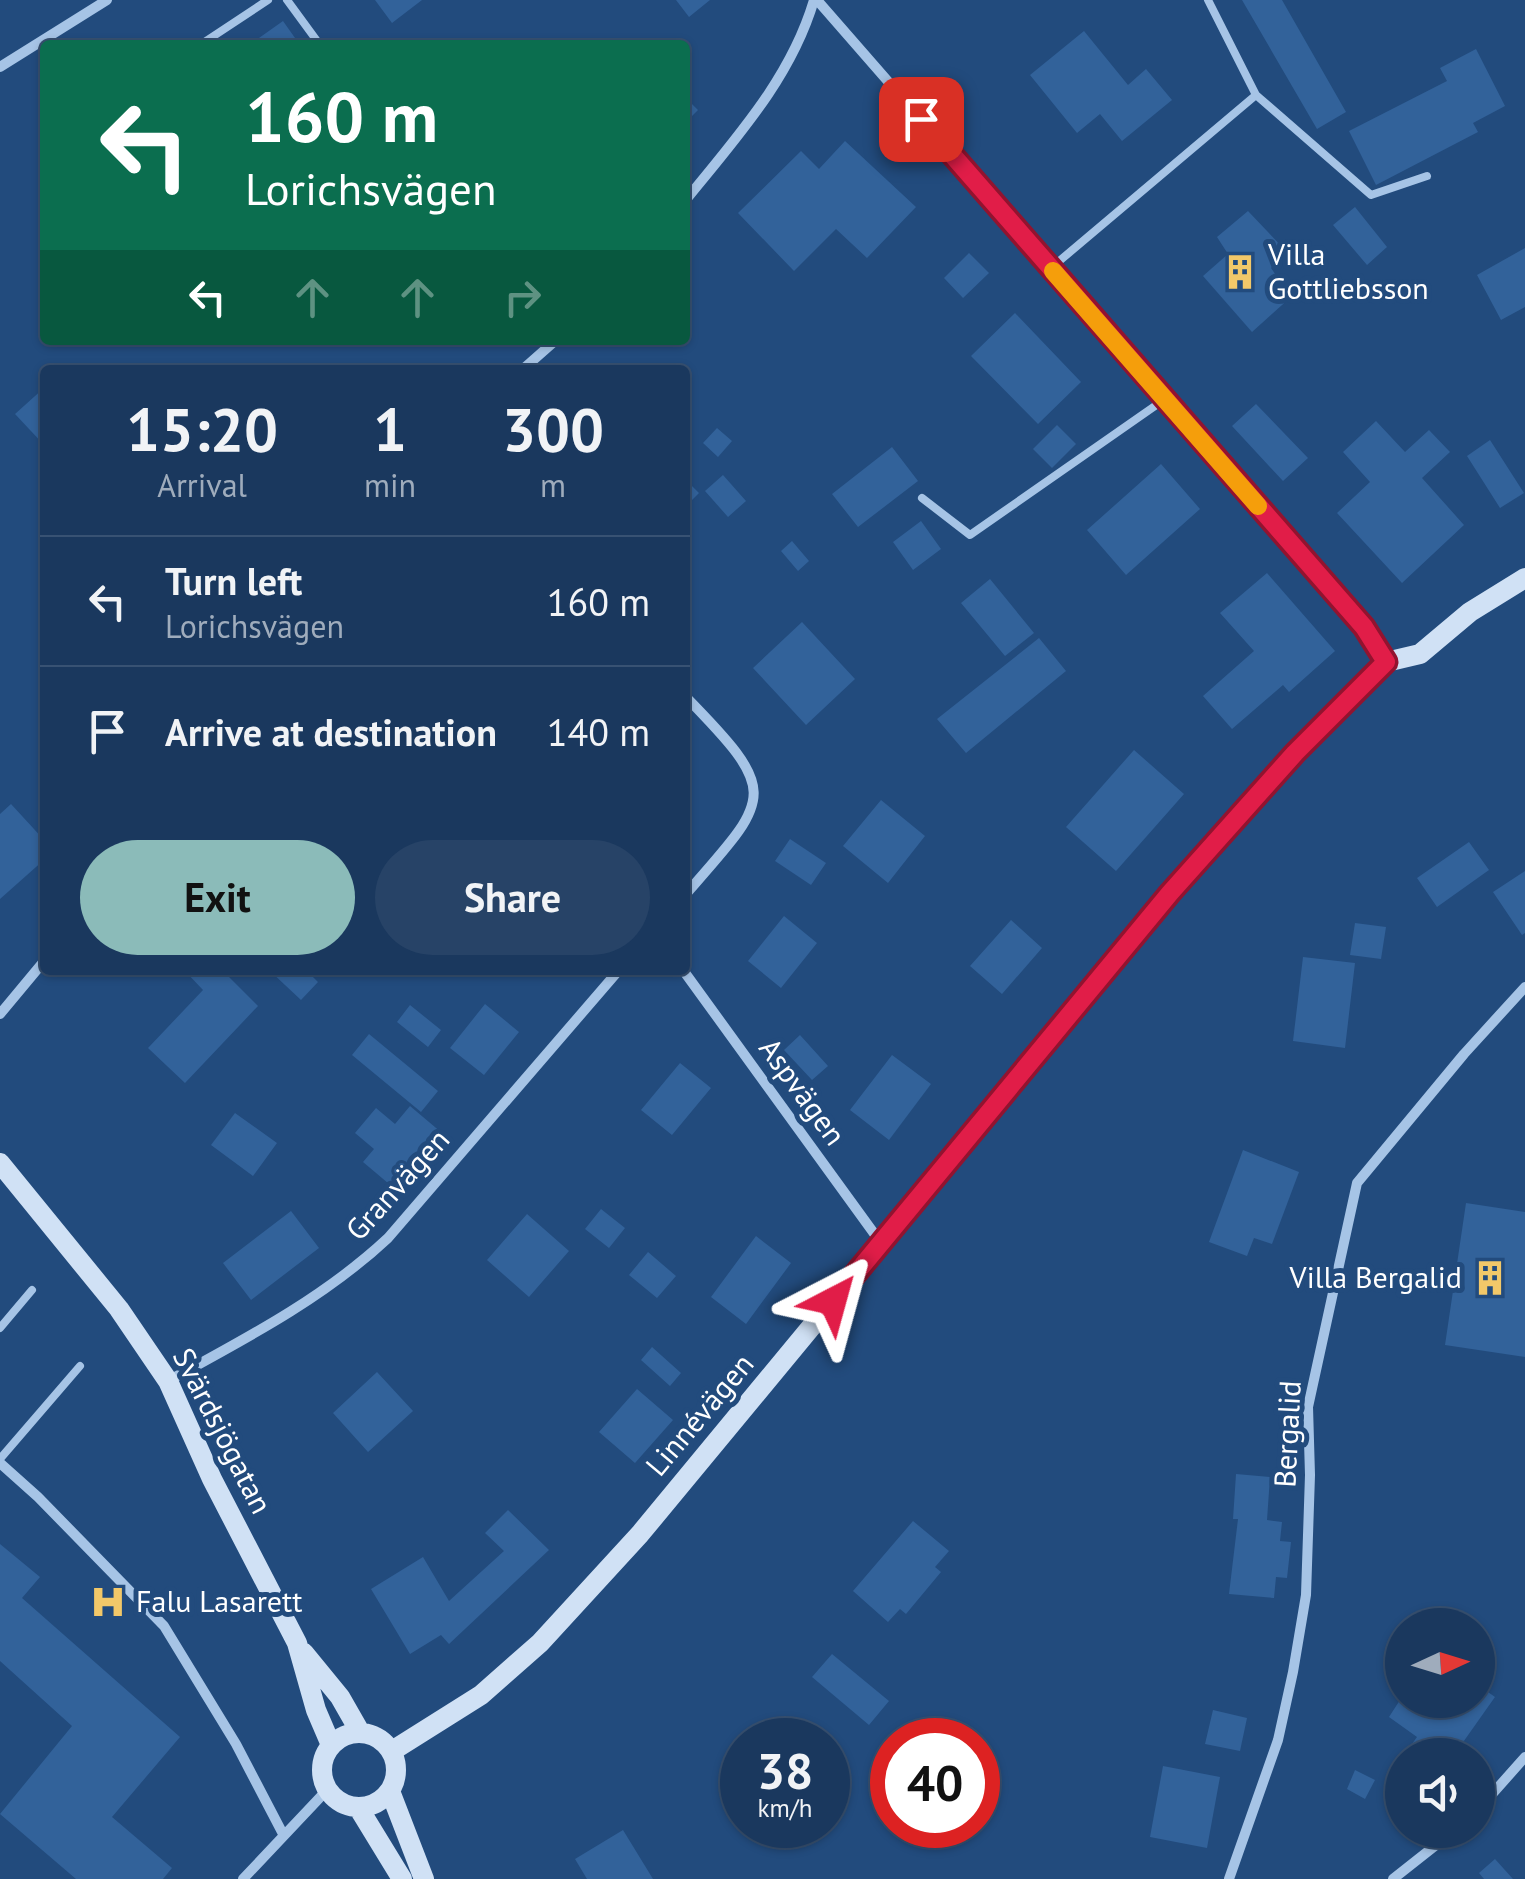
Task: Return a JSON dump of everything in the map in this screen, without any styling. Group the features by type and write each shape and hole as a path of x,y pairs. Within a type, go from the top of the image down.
{"street":[{"path":"50,40 107,0"},
{"path":"690,195 777,83 804,35 816,0 1364,627 1386,662"},
{"path":"0,68 40,47"},
{"path":"528,365 550,345"},
{"name":"Linnévägen","path":"392,1750 481,1695 576,1607 1170,893 1295,753 1386,662 1420,654 1470,612 1525,578"},
{"path":"690,701 734,746 754,787 755,804 727,847 690,889"},
{"path":"0,1014 40,966"},
{"name":"Granvägen","path":"168,1381 332,1285 368,1257 616,975"},
{"name":"Aspvägen","path":"686,975 881,1243"},
{"name":"Bergalid","path":"1228,1879 1278,1740 1293,1672 1306,1595 1308,1407 1357,1183 1525,987"},
{"name":"Svärdsjögatan","path":"0,1164 119,1309 168,1381 212,1480 296,1644 331,1745"},
{"path":"0,1461 164,1626 236,1744 283,1834"},
{"name":"Svärdsjögatan","path":"296,1644 340,1698 360,1732"},
{"path":"372,1734 392,1750 396,1771 390,1791 381,1800 358,1808 340,1802 327,1790 322,1775 323,1759 331,1745 344,1735 372,1734"},
{"path":"1495,1791 1525,1757"},
{"path":"243,1879 327,1790"},
{"path":"390,1791 424,1879"},
{"path":"358,1808 402,1879"},
{"path":"1393,1879 1432,1848"}],"lane":[{"path":"208,40 268,0"},
{"path":"287,0 316,40"},
{"path":"1208,0 1256,95 1371,194 1427,176"},
{"path":"1051,268 1256,95"},
{"path":"922,498 970,535 1165,399"},
{"path":"0,1328 32,1290"},
{"path":"0,1461 80,1366"}],"building":[{"path":"375,0 422,0 392,23"},
{"path":"676,0 710,0 689,17"},
{"path":"1242,0 1282,0 1346,112 1317,129"},
{"path":"283,21 296,40 256,40"},
{"path":"1084,31 1128,85 1146,69 1172,100 1122,141 1100,114 1077,133 1030,75"},
{"path":"1476,49 1505,106 1473,123 1478,132 1376,185 1349,131 1447,81 1440,68"},
{"path":"690,102 698,110 690,118"},
{"path":"845,141 916,207 867,258 836,229 794,271 738,213 801,151 819,169"},
{"path":"1355,207 1387,247 1367,265 1333,225"},
{"name":"Villa Gottliebsson","path":"1248,211 1286,251 1271,268 1291,297 1252,332 1203,276 1228,254 1217,237"},
{"path":"1525,248 1525,307 1501,320 1477,275"},
{"path":"969,253 989,273 963,298 944,278"},
{"path":"1015,313 1081,382 1038,424 971,356"},
{"path":"40,392 40,441 15,414"},
{"path":"1256,404 1308,458 1283,481 1232,426"},
{"path":"1376,421 1405,452 1429,430 1450,452 1422,478 1464,525 1402,583 1337,513 1370,482 1343,452"},
{"path":"1057,425 1076,444 1052,468 1033,449"},
{"path":"717,428 732,441 718,457 703,443"},
{"path":"1490,440 1524,493 1500,508 1467,456"},
{"path":"892,447 918,481 858,527 832,494"},
{"path":"1161,464 1200,509 1126,575 1087,530"},
{"path":"723,475 746,501 728,517 705,491"},
{"path":"690,484 699,493 690,502"},
{"path":"921,521 941,549 913,570 893,542"},
{"path":"792,541 809,561 798,571 781,551"},
{"path":"1267,573 1335,651 1289,692 1283,685 1232,729 1203,696 1254,651 1220,613"},
{"path":"990,579 1034,633 1005,656 961,603"},
{"path":"802,622 855,679 806,725 753,668"},
{"path":"1039,638 1066,671 966,753 937,719"},
{"path":"1134,750 1184,794 1116,871 1066,827"},
{"path":"881,800 925,836 888,883 843,846"},
{"path":"11,804 40,836 40,863 0,899 0,814"},
{"path":"790,839 826,863 811,885 775,861"},
{"path":"1469,842 1489,870 1437,907 1417,878"},
{"path":"1525,871 1525,933 1522,935 1493,892"},
{"path":"784,916 817,943 781,988 748,961"},
{"path":"1011,920 1042,948 1002,994 970,966"},
{"path":"1355,923 1386,927 1381,959 1350,955"},
{"path":"1303,957 1355,963 1345,1048 1293,1041"},
{"path":"189,975 227,975 258,1006 185,1083 148,1048 203,990"},
{"path":"274,975 311,975 318,982 301,1000"},
{"path":"485,1004 519,1032 484,1075 450,1048"},
{"path":"410,1005 441,1030 428,1047 397,1022"},
{"path":"369,1034 438,1091 421,1112 352,1055"},
{"path":"800,1035 828,1066 812,1080 784,1050"},
{"path":"892,1055 931,1084 889,1140 850,1110"},
{"path":"680,1063 711,1088 672,1135 641,1110"},
{"path":"410,1106 442,1133 395,1189 363,1162 374,1149 355,1133 376,1108 395,1124"},
{"path":"235,1113 277,1143 253,1176 211,1145"},
{"path":"1243,1150 1299,1172 1272,1244 1254,1238 1247,1256 1209,1242"},
{"name":"Villa Bergalid","path":"1466,1203 1525,1212 1525,1357 1445,1345"},
{"path":"601,1209 625,1228 609,1248 585,1229"},
{"path":"291,1211 319,1248 251,1300 223,1263"},
{"path":"527,1214 569,1251 529,1297 487,1260"},
{"path":"756,1236 791,1263 746,1324 711,1297"},
{"path":"648,1252 676,1276 657,1298 629,1275"},
{"path":"652,1347 681,1373 670,1386 641,1360"},
{"path":"377,1372 413,1411 368,1452 333,1413"},
{"path":"637,1389 673,1420 635,1463 599,1432"},
{"path":"1236,1474 1270,1477 1267,1520 1282,1522 1280,1541 1291,1542 1287,1578 1276,1577 1274,1598 1229,1594 1238,1519 1233,1519"},
{"path":"508,1510 549,1550 449,1644 441,1635 410,1654 371,1589 423,1557 449,1601 504,1551 485,1533"},
{"path":"913,1521 949,1551 935,1567 941,1572 906,1614 900,1609 888,1622 853,1591"},
{"path":"0,1544 40,1577 22,1598 180,1737 112,1817 172,1868 163,1879 76,1879 0,1814 72,1726 0,1661"},
{"path":"832,1654 889,1701 875,1718 870,1718 869,1725 812,1677"},
{"path":"1213,1710 1247,1718 1240,1751 1205,1744"},
{"path":"1390,1718 1480,1718 1466,1738 1417,1737"},
{"path":"1163,1766 1220,1777 1207,1848 1150,1837"},
{"path":"1355,1770 1375,1780 1365,1799 1347,1789"},
{"path":"623,1830 653,1879 587,1879 575,1859"},
{"path":"1495,1859 1513,1879 1484,1879 1479,1873"}],"slow traffic":[{"path":"1053,271 1258,506"}],"place":[{"name":"Villa Gottliebsson","path":"1240,272"},
{"name":"Villa Bergalid","path":"1490,1278"},
{"name":"Falu Lasarett","path":"108,1602"}],"route":[{"path":"833,1301 1170,893 1295,753 1386,662 1364,627 921,119"}]}
